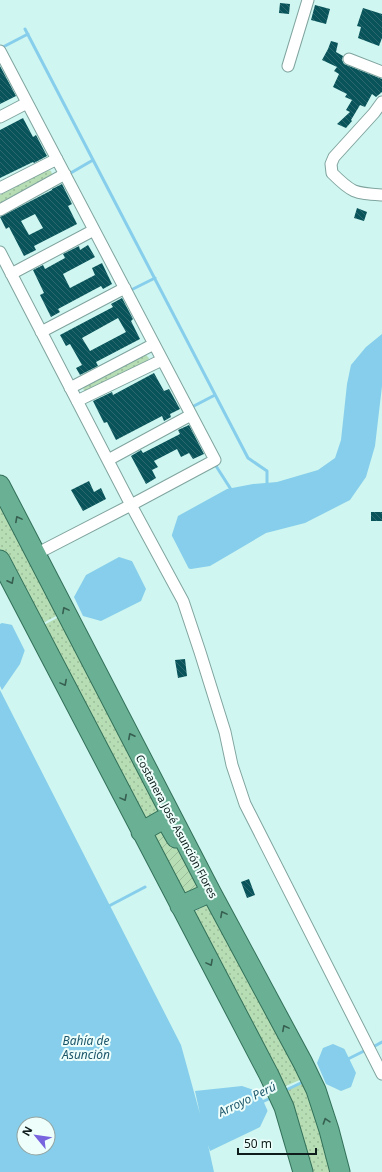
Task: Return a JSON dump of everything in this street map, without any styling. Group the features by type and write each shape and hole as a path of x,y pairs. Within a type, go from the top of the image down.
{"highway":[{"name":"Costanera José Asunción Flores","path":"0,485 211,892 303,1063 316,1090 329,1130 340,1172"},
{"path":"0,560 269,1075 284,1107 303,1172"},
{"path":"142,832 159,821 165,821 178,841 188,847"},
{"path":"180,906 211,892"}],"street":[{"path":"288,66 308,0"},
{"path":"0,51 215,460 36,554"},
{"path":"350,59 382,72"},
{"path":"382,102 374,113 334,157 331,164 332,173 347,188 358,193 382,195"},
{"path":"0,117 27,103"},
{"path":"0,188 57,159"},
{"path":"0,210 65,174"},
{"path":"11,274 94,230"},
{"path":"0,252 182,601 221,717 232,764 245,804 382,1074"},
{"path":"41,332 125,288"},
{"path":"70,388 154,344"},
{"path":"77,401 162,360"},
{"path":"108,460 191,415"}],"green space":[{"path":"46,170 51,171 52,174 50,177 0,204 0,195"},
{"path":"146,355 149,358 147,362 85,392 84,391 83,387"},
{"path":"0,499 60,614 39,625 0,550"},
{"path":"61,616 159,812 143,820 40,627"},
{"path":"164,829 175,846 182,853 200,889 184,894 152,835"},
{"path":"208,904 302,1079 281,1088 192,913"},
{"path":"304,1082 315,1113 330,1172 308,1172 282,1091"}],"water":[{"path":"382,334 382,386 375,446 366,477 350,500 305,523 266,533 210,566 191,569 178,566 168,547 178,516 227,489 253,484 277,482 318,470 335,458 341,440 347,384 351,365 366,347"},
{"path":"119,557 138,563 148,584 141,601 101,621 83,616 74,597 86,575"},
{"path":"2,623 18,626 27,644 20,664 2,690 0,686 0,624"},
{"name":"Bahía de Asunción","path":"0,690 181,1045 200,1114 195,1091 242,1086 260,1092 268,1110 260,1127 210,1151 208,1145 214,1172 0,1172"},
{"path":"333,1044 347,1050 357,1070 351,1087 341,1091 326,1084 317,1063 323,1048"}],"pier":[{"path":"170,532 190,571 176,567 166,547"},
{"path":"131,559 140,562 150,583 147,591"},
{"path":"11,623 19,625 29,644 26,653"},
{"path":"376,1026 382,1038 382,1048 374,1036"},
{"path":"343,1046 348,1049 359,1069 357,1075"},
{"path":"258,1089 262,1090 270,1109 269,1114"}],"building":[{"path":"280,3 290,4 289,14 279,13"},
{"path":"315,5 330,9 326,24 311,20"},
{"path":"363,8 382,14 382,38 379,46 358,38 361,27 357,26"},
{"path":"331,41 338,43 336,52 343,56 342,60 344,64 382,79 382,92 376,97 372,94 365,107 360,105 351,120 352,121 346,128 337,124 350,112 346,110 352,100 345,97 347,94 333,87 339,74 334,71 337,67 322,60"},
{"path":"0,66 16,96 0,104"},
{"path":"23,118 33,137 36,135 47,156 0,178 0,130"},
{"path":"62,184 72,204 68,206 77,224 34,246 36,250 24,256 9,227 6,229 0,217","holes":["35,214 43,228 29,235 21,221"]},
{"path":"357,208 367,212 364,221 354,218"},
{"path":"88,245 95,257 63,274 70,288 95,275 92,268 102,263 112,284 103,289 101,286 58,309 60,312 51,317 40,295 44,293 33,270 43,265 45,269 65,258 63,254 79,246 80,250"},
{"path":"122,298 133,319 131,321 140,339 96,362 98,366 80,375 76,368 82,365 70,344 66,346 60,335 113,307 111,304","holes":["118,318 126,332 90,351 82,338"]},
{"path":"154,373 164,391 169,389 180,409 170,414 171,417 164,421 162,416 116,440 107,422 104,423 93,401 112,392 113,395"},
{"path":"189,425 204,454 193,459 189,453 181,457 177,449 154,461 158,467 152,470 156,478 146,484 131,456 141,450 143,453 180,434 178,430"},
{"path":"89,481 94,492 101,488 106,499 83,511 71,490"},
{"path":"371,512 382,512 382,521 371,521"},
{"path":"185,659 187,676 178,678 175,660"},
{"path":"249,879 255,895 247,898 241,882"}],"waterway":[{"path":"25,29 248,458 267,471 267,487"},
{"path":"3,47 28,34"},
{"path":"69,174 93,160"},
{"path":"131,290 155,278"},
{"path":"192,407 215,395"},
{"path":"216,466 232,491"},
{"path":"107,907 145,887"},
{"name":"Arroyo Perú","path":"371,1048 382,1042"},
{"name":"Arroyo Perú","path":"348,1059 366,1050"},
{"name":"Arroyo Perú","path":"284,1091 305,1081"},
{"name":"Arroyo Perú","path":"262,1102 273,1097"}]}
